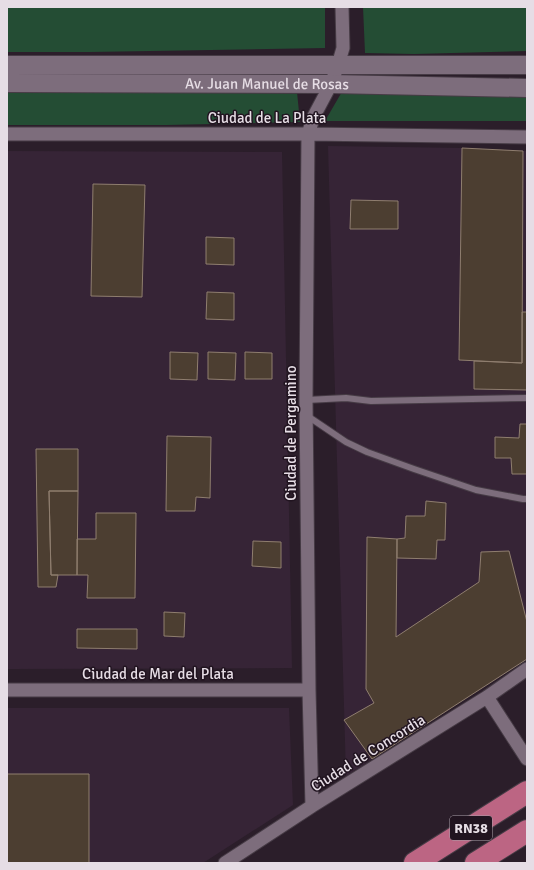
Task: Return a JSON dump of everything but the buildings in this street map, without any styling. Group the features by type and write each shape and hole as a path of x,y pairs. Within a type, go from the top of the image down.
{"highway":[{"name":"RN38","path":"414,863 527,792"},
{"name":"RN38","path":"479,862 527,830"}],"main road":[{"name":"Av. Juan Manuel de Rosas","path":"7,65 527,66"},
{"name":"Av. Juan Manuel de Rosas","path":"7,83 331,84 527,88"}],"street":[{"name":"Ciudad de Pergamino","path":"312,806 309,690 306,415 308,134 314,116 331,84 343,48 342,7"},
{"name":"Ciudad de La Plata","path":"7,134 527,136"},
{"name":"Ciudad de Concordia","path":"225,863 312,806 487,697 527,669"},
{"name":"Ciudad de Mar del Plata","path":"7,690 309,690"},
{"path":"487,697 527,759"}],"lane":[{"path":"306,400 346,398 371,401 527,398"},
{"path":"306,415 346,442 367,452 476,490 527,499"}],"shaded area":[{"path":"328,146 462,148 527,151 527,659 346,776"},
{"path":"7,151 282,152 292,668 7,669"},
{"path":"7,708 289,708 293,805 203,863 7,863"}],"green space":[{"path":"7,7 325,7 325,48 7,52"},
{"path":"363,7 527,7 527,51 414,54 365,53"},
{"path":"343,90 527,95 527,121 325,121"},
{"path":"297,92 300,122 167,125 7,125 7,93"}]}
